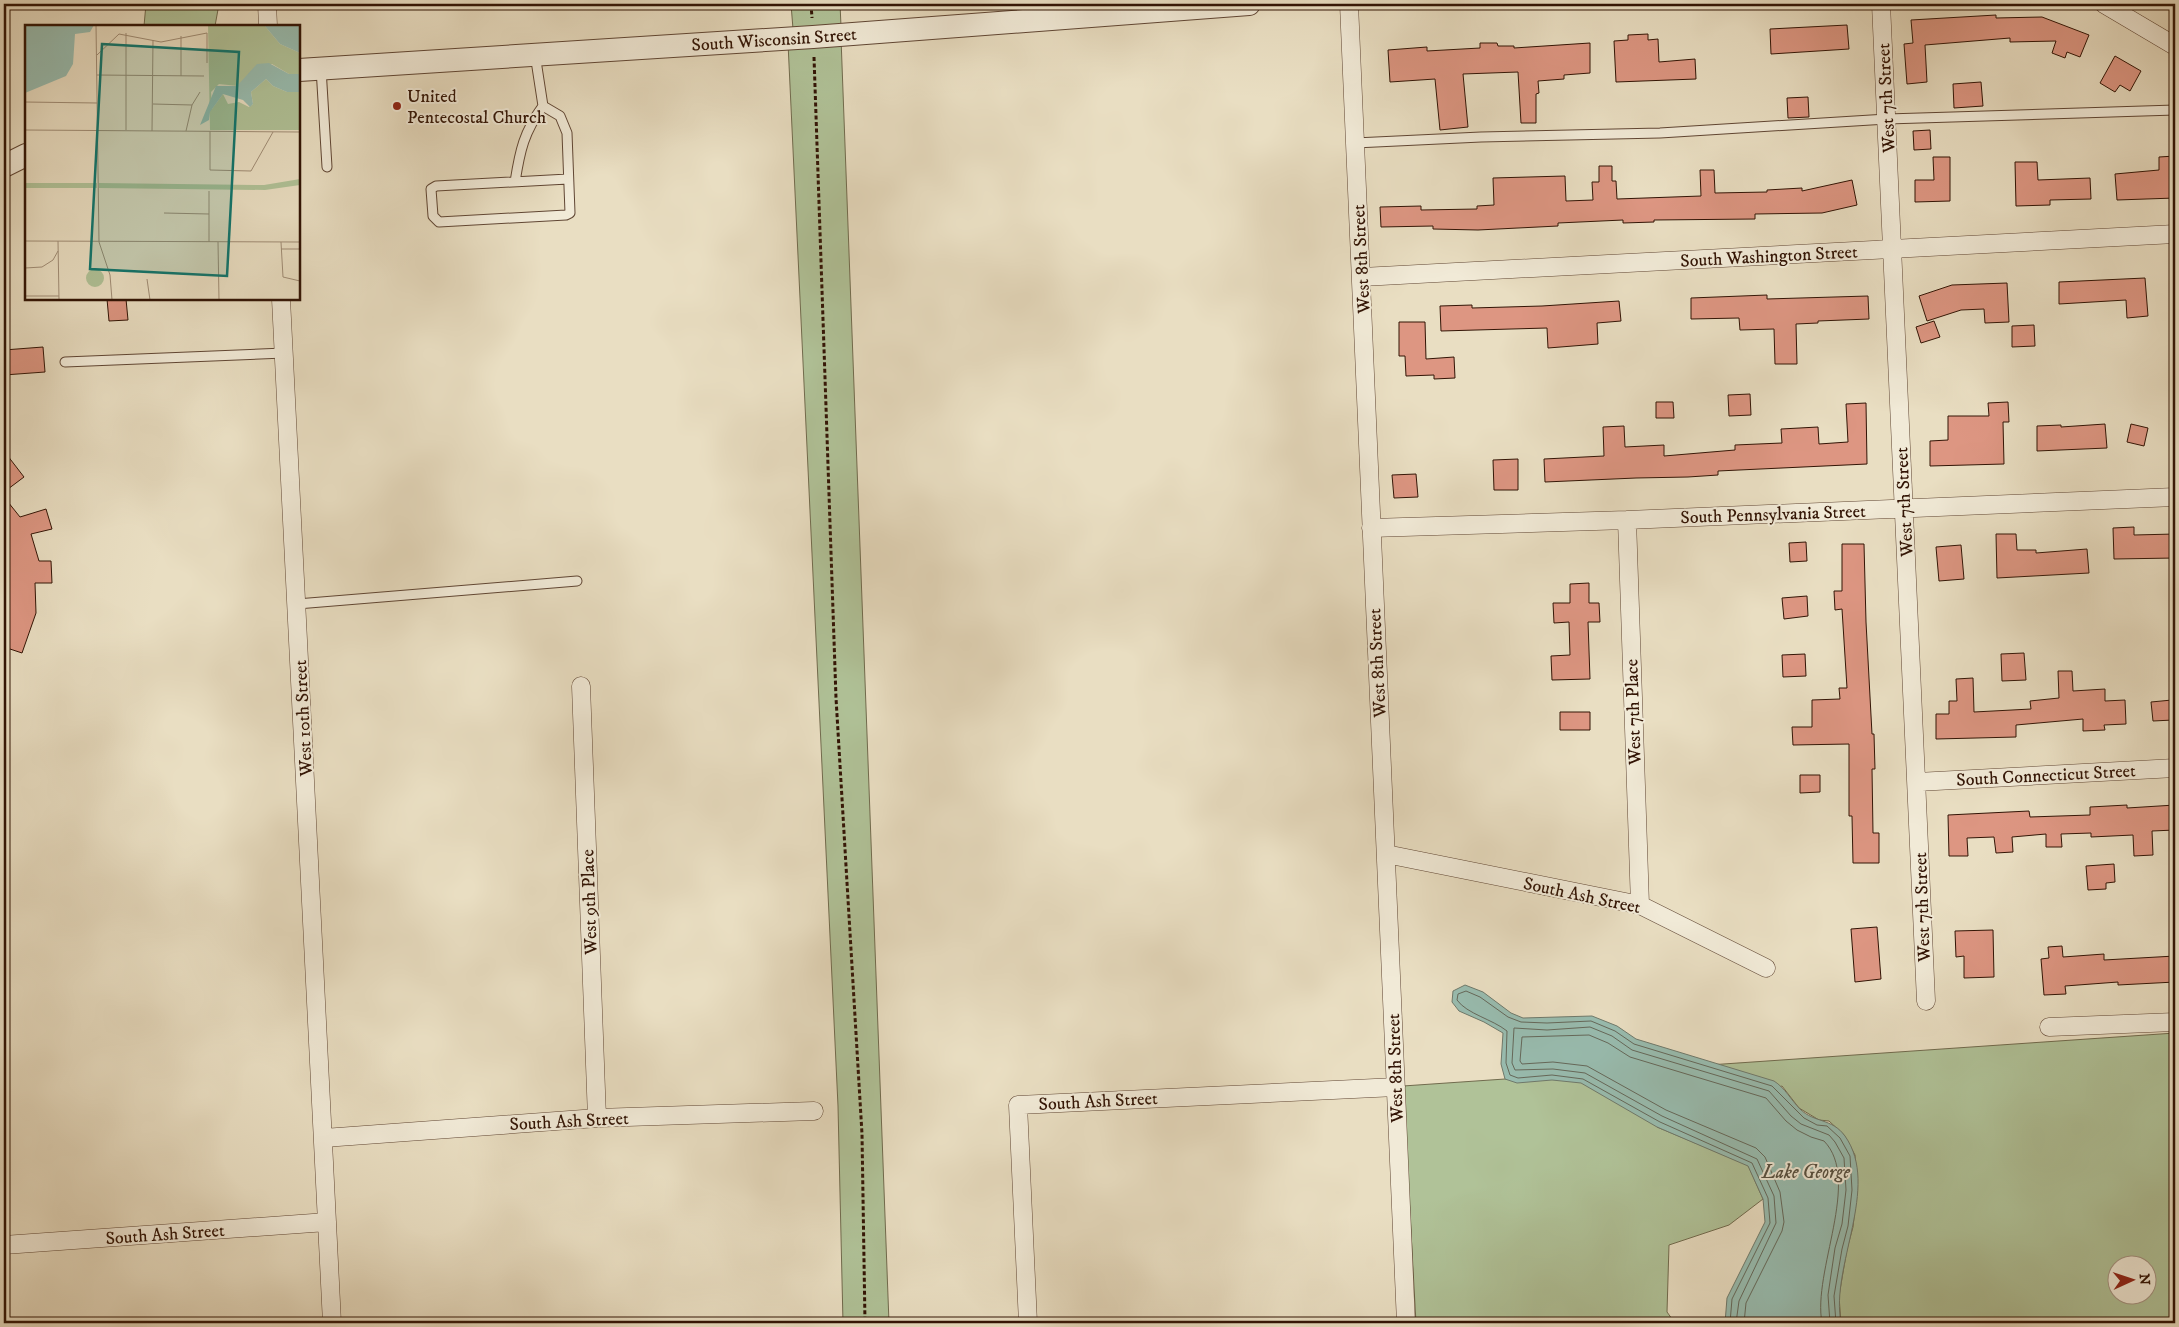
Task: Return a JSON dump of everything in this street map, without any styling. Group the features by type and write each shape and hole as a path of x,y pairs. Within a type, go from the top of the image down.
{"street":[{"path":"267,4 268,25"},
{"name":"South Wisconsin Street","path":"300,70 813,37 1249,4"},
{"name":"West 8th Street","path":"1349,4 1406,1323"},
{"name":"West 7th Street","path":"1882,4 1926,1001"},
{"path":"2104,4 2175,46"},
{"path":"4,166 25,156"},
{"name":"South Washington Street","path":"1362,277 2175,234"},
{"name":"West 10th Street","path":"282,300 327,1222"},
{"name":"South Pennsylvania Street","path":"1372,528 1627,520 2175,497"},
{"name":"West 7th Place","path":"1627,520 1640,905"},
{"name":"West 9th Place","path":"581,686 597,1118"},
{"name":"South Connecticut Street","path":"1917,782 2175,768"},
{"name":"South Ash Street","path":"1386,854 1640,905 1766,968"},
{"path":"2049,1027 2175,1022"},
{"name":"South Ash Street","path":"1028,1323 1018,1105 1396,1087"},
{"name":"South Ash Street","path":"324,1138 597,1118 814,1111"},
{"path":"327,1222 332,1323"},
{"name":"South Ash Street","path":"4,1245 327,1222"}],"lane":[{"path":"514,182 524,138 531,123 543,106 535,54"},
{"path":"321,68 327,167"},
{"path":"543,106 560,116 567,133 570,213 566,216 439,222 432,216 431,189 436,186 568,179"},
{"path":"1356,143 1660,132 1887,119 2175,110"},
{"path":"65,362 284,353"},
{"path":"297,604 351,598 461,592 577,581"}],"path":[{"path":"813,37 836,698 862,1134 866,1323"}],"green space":[{"path":"146,4 219,4 215,25 144,25"},
{"path":"791,4 840,4 841,26 793,29"},
{"path":"841,38 889,1323 843,1323 838,1106 788,43"},
{"path":"2175,1033 2175,1323 1841,1323 1839,1296 1847,1249 1853,1227 1857,1190 1855,1155 1844,1135 1829,1121 1819,1120 1799,1108 1782,1086 1657,1127 1748,1165 1763,1199 1729,1225 1669,1245 1667,1312 1675,1323 1416,1323 1403,1086"}],"water":[{"name":"Lake George","path":"1465,985 1483,992 1511,1013 1523,1018 1592,1016 1617,1026 1636,1039 1774,1081 1805,1113 1840,1130 1855,1156 1858,1179 1857,1203 1839,1301 1841,1323 1725,1323 1727,1298 1765,1222 1763,1199 1748,1166 1657,1127 1581,1083 1552,1080 1517,1083 1505,1079 1501,1064 1503,1033 1459,1011 1452,1002 1453,991"}],"building":[{"path":"1996,15 1996,18 2042,17 2089,35 2080,57 2067,52 2065,58 2052,53 2056,41 2010,42 2010,38 1925,45 1927,82 1907,84 1904,44 1913,43 1911,20"},
{"path":"1847,25 1849,49 1771,54 1770,29"},
{"path":"1648,34 1648,40 1658,39 1659,62 1695,59 1696,79 1616,82 1614,41 1628,40 1628,35"},
{"path":"1480,43 1497,43 1498,46 1514,46 1514,48 1590,43 1590,73 1564,75 1564,79 1538,81 1539,93 1536,94 1536,123 1521,123 1518,72 1463,74 1468,127 1440,130 1435,79 1390,82 1388,50 1427,47 1427,51 1480,48"},
{"path":"2115,56 2141,71 2130,91 2120,85 2115,92 2100,83"},
{"path":"1981,82 1983,106 1954,108 1953,84"},
{"path":"1808,97 1809,117 1788,118 1787,98"},
{"path":"1930,130 1931,149 1914,150 1913,131"},
{"path":"2175,156 2175,198 2117,200 2115,174 2159,170 2159,157"},
{"path":"1933,157 1950,157 1950,201 1915,202 1915,180 1934,180"},
{"path":"2015,162 2037,162 2038,180 2090,178 2091,199 2050,200 2050,205 2016,206"},
{"path":"1599,166 1612,166 1612,181 1616,181 1617,199 1701,196 1700,170 1714,170 1715,193 1767,192 1767,190 1802,188 1802,191 1852,180 1857,205 1822,213 1755,214 1755,219 1654,220 1654,222 1623,223 1623,220 1558,223 1558,226 1478,230 1433,229 1433,226 1381,227 1380,207 1421,206 1421,210 1477,209 1477,206 1494,205 1493,178 1565,176 1566,201 1593,200 1592,182 1599,182"},
{"path":"2145,278 2148,316 2127,318 2126,300 2059,304 2059,282"},
{"path":"2007,283 2009,322 1985,323 1984,309 1961,310 1927,321 1919,296 1952,285"},
{"path":"1767,295 1767,299 1868,296 1869,319 1796,324 1797,364 1775,364 1774,329 1740,330 1739,318 1691,319 1691,298"},
{"path":"107,300 126,300 128,320 109,321"},
{"path":"1619,301 1621,321 1597,323 1598,344 1548,348 1547,328 1441,331 1440,306 1472,305 1472,308"},
{"path":"1934,321 1940,337 1921,343 1916,327"},
{"path":"1399,322 1425,322 1426,359 1454,357 1455,378 1434,379 1434,375 1406,376 1405,356 1399,356"},
{"path":"2034,325 2035,346 2012,347 2012,326"},
{"path":"43,347 45,372 4,375 4,350"},
{"path":"1750,394 1751,415 1729,416 1728,395"},
{"path":"1656,402 1673,402 1674,418 1656,418"},
{"path":"2008,402 2009,422 2003,422 2004,464 1930,466 1930,441 1948,440 1948,416 1989,416 1988,403"},
{"path":"1866,403 1867,464 1718,471 1718,475 1688,477 1545,482 1544,459 1604,456 1603,427 1624,426 1625,447 1664,445 1664,456 1735,450 1735,445 1782,443 1781,429 1818,427 1819,444 1848,442 1846,404"},
{"path":"2105,424 2107,448 2037,451 2037,426 2061,425 2061,427"},
{"path":"2131,424 2148,428 2144,446 2127,442"},
{"path":"4,451 24,477 4,492"},
{"path":"1518,459 1518,490 1494,490 1493,460"},
{"path":"1416,474 1418,497 1394,498 1392,475"},
{"path":"4,497 20,517 46,509 52,529 31,534 39,561 51,561 52,583 35,583 36,613 22,653 4,647"},
{"path":"2134,527 2134,535 2175,534 2175,558 2114,559 2113,528"},
{"path":"1996,534 2016,534 2017,550 2036,550 2036,553 2087,549 2089,573 1997,578"},
{"path":"1806,542 1807,561 1790,562 1789,543"},
{"path":"1842,544 1864,544 1866,622 1872,734 1874,734 1875,769 1872,769 1873,833 1879,833 1879,863 1853,863 1852,816 1849,816 1849,744 1793,745 1792,727 1812,727 1812,700 1840,699 1839,688 1847,688 1842,609 1835,610 1834,591 1842,591"},
{"path":"1961,545 1964,579 1939,581 1936,547"},
{"path":"1589,583 1589,603 1599,603 1600,622 1588,622 1590,679 1552,680 1551,656 1570,655 1569,622 1554,623 1553,603 1570,603 1570,584"},
{"path":"1807,596 1808,616 1784,619 1782,598"},
{"path":"2024,653 2026,680 2002,681 2001,654"},
{"path":"1805,654 1806,676 1783,677 1782,655"},
{"path":"2058,671 2072,671 2073,691 2105,689 2105,701 2125,700 2126,724 2104,725 2105,730 2083,731 2083,719 2016,725 2016,737 1936,739 1936,714 1949,714 1949,701 1957,701 1956,679 1973,678 1974,712 2031,709 2030,701 2059,698"},
{"path":"2172,700 2173,720 2153,721 2151,702"},
{"path":"1560,712 1590,712 1590,730 1560,730"},
{"path":"1800,775 1820,775 1820,792 1800,793"},
{"path":"2127,805 2127,808 2175,805 2175,830 2152,831 2153,855 2134,856 2133,835 2091,837 2091,833 2061,834 2062,847 2046,847 2046,834 2012,837 2013,852 1996,853 1994,837 1967,838 1968,856 1949,856 1948,815 2029,811 2030,817 2090,815 2090,807"},
{"path":"2114,864 2115,882 2106,883 2106,889 2088,890 2086,866"},
{"path":"1877,927 1881,979 1855,982 1851,929"},
{"path":"1993,930 1994,977 1964,978 1964,956 1956,957 1955,931"},
{"path":"2062,946 2063,957 2104,954 2104,960 2175,956 2175,982 2118,985 2118,982 2065,986 2066,994 2044,995 2041,959 2049,958 2048,947"}],"place":[{"name":"United Pentecostal Church","path":"397,106"}]}
